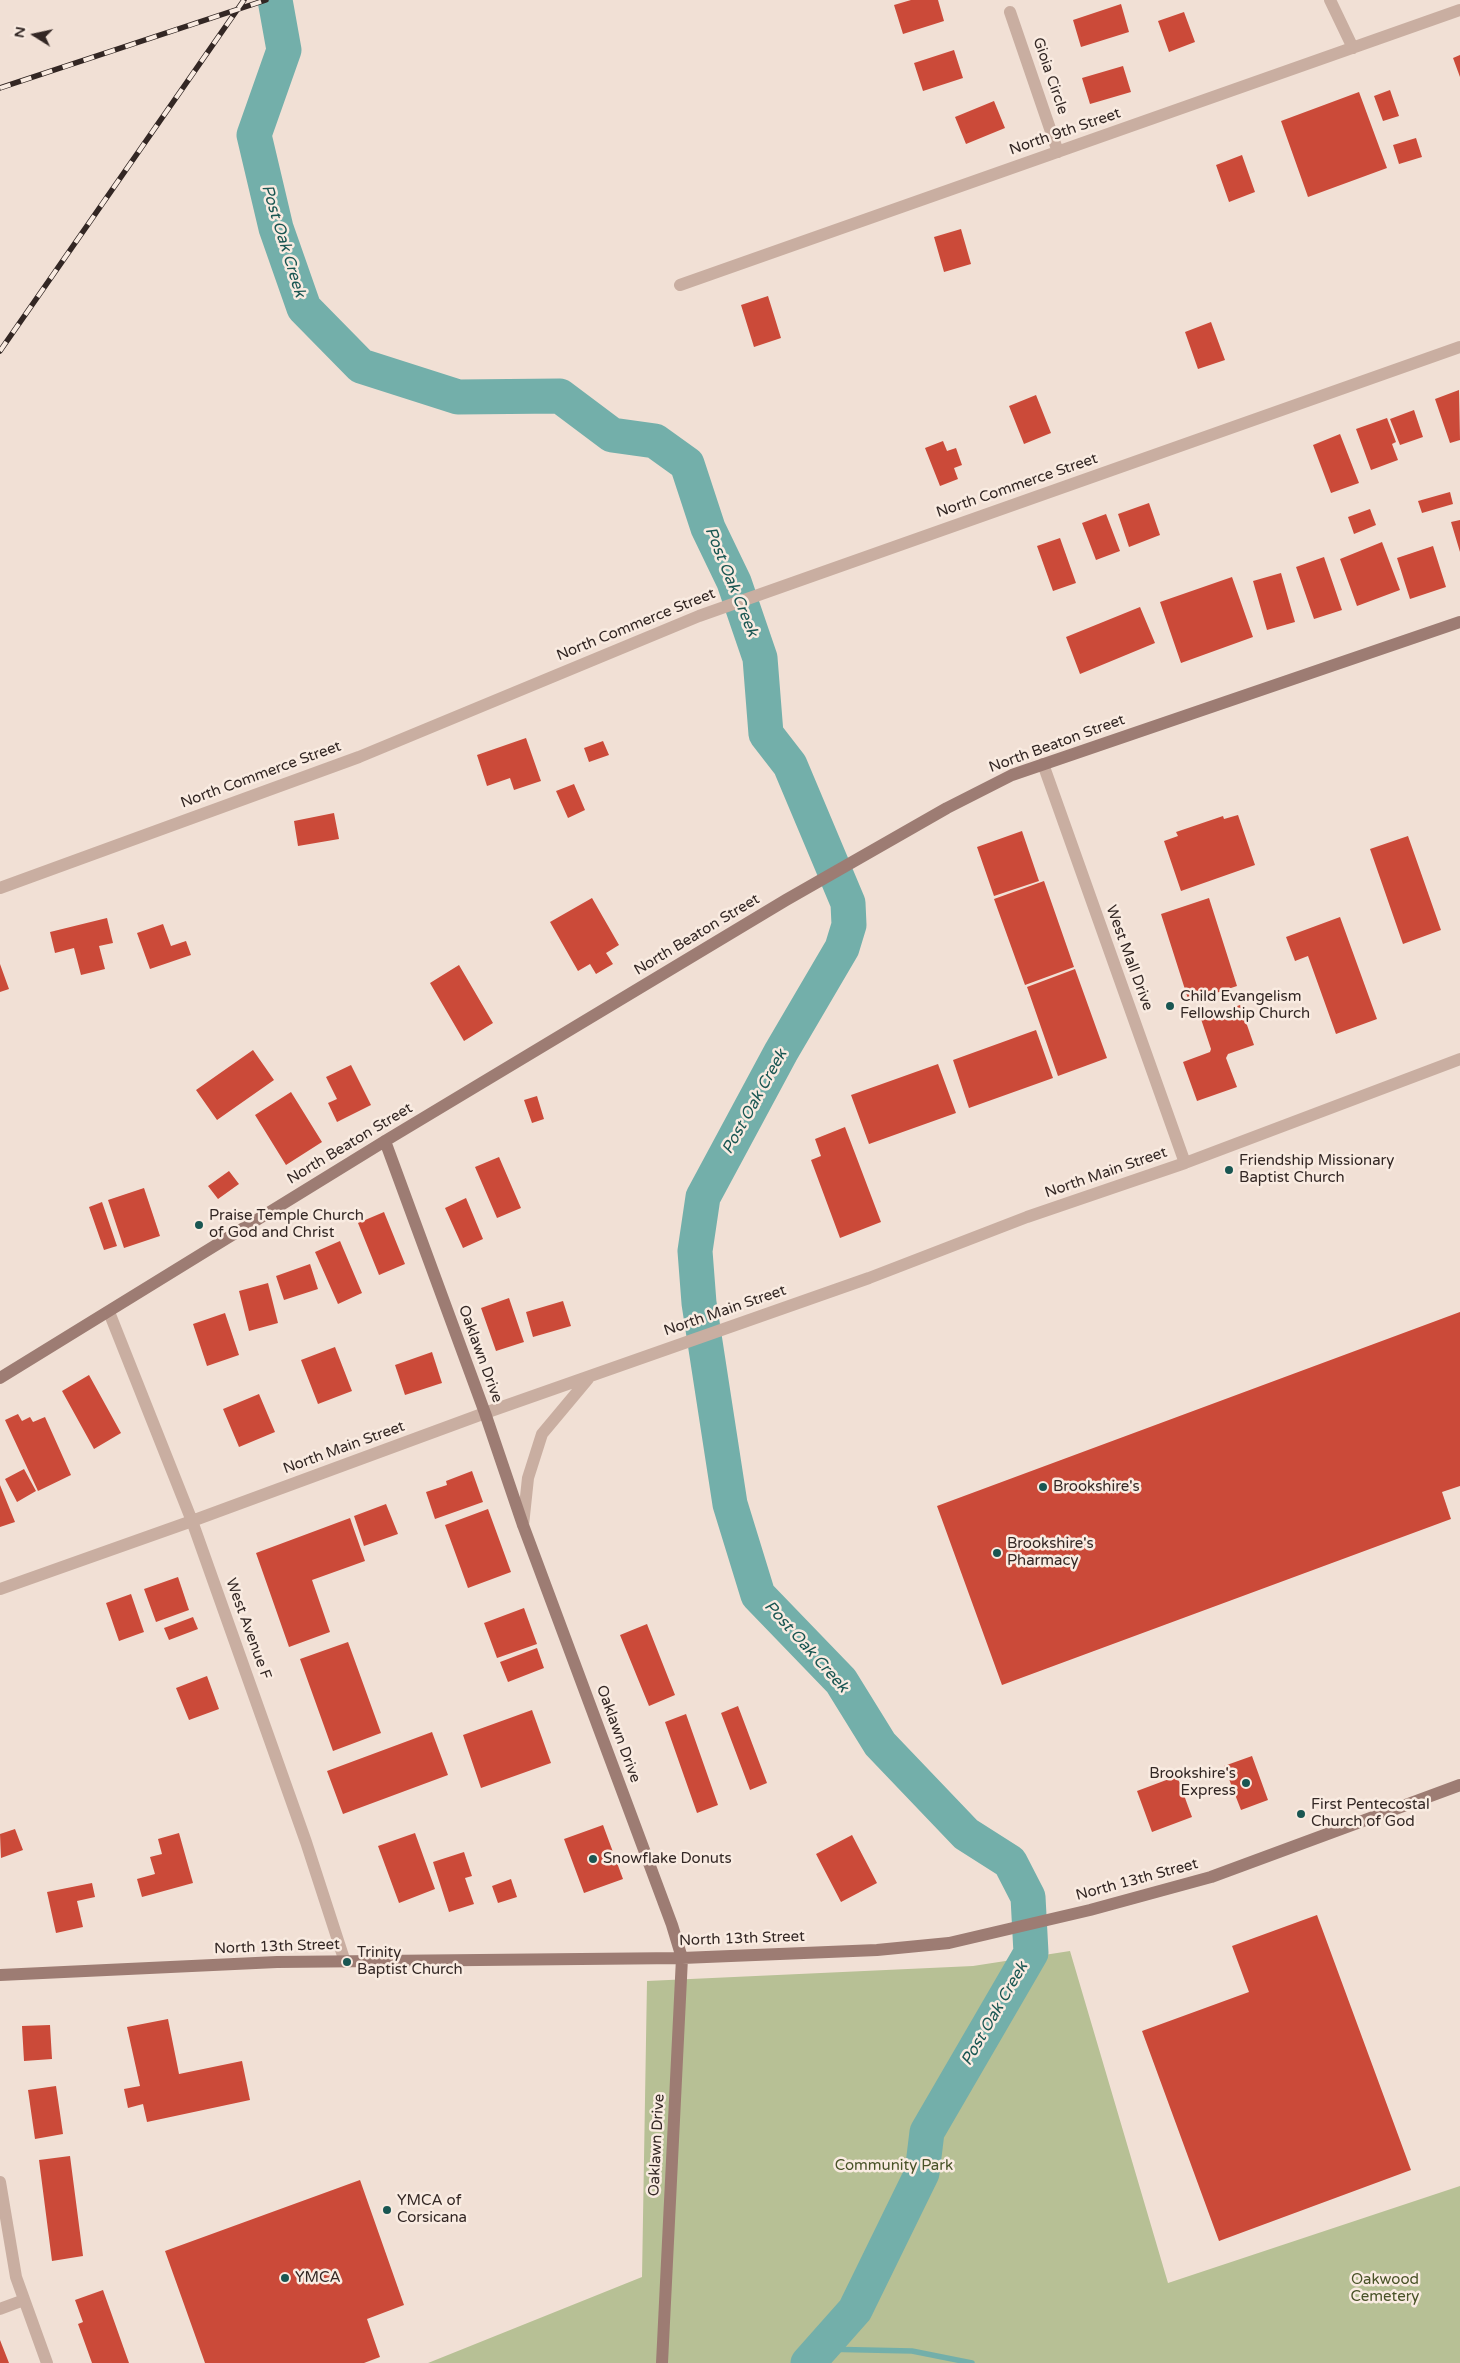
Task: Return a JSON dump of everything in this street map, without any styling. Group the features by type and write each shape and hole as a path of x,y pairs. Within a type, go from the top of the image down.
{"street":[{"path":"1330,0 1353,48"},
{"name":"North 9th Street","path":"680,285 1460,10"},
{"name":"Gioia Circle","path":"1010,12 1058,152"},
{"name":"North Commerce Street","path":"0,888 359,757 699,616 1460,347"},
{"name":"North Beaton Street","path":"0,1378 385,1141 786,900 946,808 1012,775 1460,622"},
{"name":"West Mall Drive","path":"1043,764 1185,1163"},
{"name":"North Main Street","path":"0,1589 192,1521 485,1413 869,1278 1028,1217 1185,1163 1460,1059"},
{"name":"Oaklawn Drive","path":"385,1141 485,1413 523,1525 672,1925 682,1958 662,2363"},
{"name":"West Avenue F","path":"109,1312 192,1521 306,1842 346,1962"},
{"path":"523,1525 528,1478 542,1434 588,1378"},
{"name":"North 13th Street","path":"0,1975 277,1962 682,1958 877,1950 949,1943 1090,1910 1211,1877 1460,1786"},
{"path":"0,2182 16,2277 47,2363"},
{"path":"0,2309 24,2300"}],"green space":[{"name":"Community Park","path":"1070,1951 1168,2283 1460,2186 1460,2363 428,2363 642,2277 647,1981 973,1966"}],"building":[{"path":"911,0 938,0 944,21 903,34 894,5"},
{"path":"1121,4 1129,32 1081,47 1073,20"},
{"path":"1184,12 1195,42 1169,52 1158,21"},
{"path":"954,50 963,78 923,91 914,63"},
{"path":"1460,55 1460,77 1453,58"},
{"path":"1123,66 1131,92 1090,104 1082,78"},
{"path":"1390,90 1399,116 1383,121 1374,96"},
{"path":"1359,92 1387,168 1308,197 1281,121"},
{"path":"994,101 1005,128 966,144 955,117"},
{"path":"1416,138 1422,157 1399,164 1393,145"},
{"path":"1242,155 1255,192 1229,202 1216,165"},
{"path":"961,229 971,264 944,272 934,237"},
{"path":"768,296 781,338 754,347 741,305"},
{"path":"1211,322 1225,360 1198,369 1185,332"},
{"path":"1459,390 1460,440 1450,443 1435,399"},
{"path":"1036,395 1051,433 1024,444 1009,406"},
{"path":"1414,410 1423,437 1400,445 1390,419"},
{"path":"1387,418 1396,442 1392,444 1398,460 1371,470 1356,429"},
{"path":"1340,434 1359,483 1331,493 1313,445"},
{"path":"943,441 947,451 956,448 962,465 954,468 958,479 940,486 925,448"},
{"path":"1450,492 1453,504 1422,513 1418,501"},
{"path":"1149,503 1160,535 1129,547 1118,514"},
{"path":"1370,509 1376,525 1354,534 1348,517"},
{"path":"1106,514 1120,551 1096,560 1082,523"},
{"path":"1460,520 1460,552 1451,522"},
{"path":"1060,538 1076,583 1053,591 1037,546"},
{"path":"1382,542 1400,590 1357,606 1340,559"},
{"path":"1433,546 1446,587 1410,599 1397,558"},
{"path":"1324,557 1342,610 1314,619 1296,567"},
{"path":"1281,573 1295,622 1267,630 1253,581"},
{"path":"1232,577 1253,637 1181,663 1160,602"},
{"path":"1140,607 1155,643 1080,674 1066,637"},
{"path":"526,738 541,781 514,790 510,778 487,786 477,755"},
{"path":"603,741 609,755 589,762 584,748"},
{"path":"574,784 585,810 568,818 556,791"},
{"path":"334,813 339,839 298,846 294,821"},
{"path":"1238,815 1255,865 1181,891 1164,841 1178,836 1176,832 1223,816 1224,819"},
{"path":"1022,831 1039,881 994,896 977,847"},
{"path":"1408,836 1441,930 1403,944 1370,849"},
{"path":"1044,881 1074,967 1025,985 994,899"},
{"path":"592,898 619,945 606,953 613,964 596,974 590,964 578,971 550,922"},
{"path":"1209,898 1237,986 1189,1002 1161,914"},
{"path":"1340,917 1377,1019 1336,1034 1308,956 1295,961 1286,937"},
{"path":"107,918 113,943 99,946 105,969 81,975 74,948 55,953 50,932"},
{"path":"163,924 171,946 186,941 191,955 150,969 137,933"},
{"path":"0,964 9,989 0,992"},
{"path":"459,965 493,1023 464,1041 430,983"},
{"path":"1075,969 1107,1058 1058,1076 1027,987"},
{"path":"1240,1005 1254,1045 1228,1054 1226,1058 1237,1087 1197,1101 1183,1062 1210,1052 1211,1049 1201,1019"},
{"path":"1036,1030 1053,1078 969,1108 953,1060"},
{"path":"253,1050 274,1080 217,1120 196,1090"},
{"path":"938,1064 956,1113 869,1144 851,1095"},
{"path":"351,1065 371,1105 337,1122 328,1103 337,1099 326,1077"},
{"path":"291,1092 322,1142 286,1165 255,1115"},
{"path":"537,1096 544,1119 532,1123 524,1100"},
{"path":"845,1127 881,1222 840,1238 811,1160 821,1156 815,1139"},
{"path":"499,1157 521,1208 497,1218 475,1167"},
{"path":"229,1171 239,1184 218,1199 208,1186"},
{"path":"144,1188 160,1236 124,1248 108,1200"},
{"path":"466,1198 483,1239 463,1248 445,1208"},
{"path":"102,1202 117,1246 104,1250 89,1207"},
{"path":"384,1212 405,1264 379,1275 358,1223"},
{"path":"340,1241 362,1293 338,1304 315,1252"},
{"path":"310,1264 318,1289 284,1300 276,1276"},
{"path":"268,1283 278,1323 249,1331 239,1291"},
{"path":"509,1298 524,1342 496,1351 481,1308"},
{"path":"563,1301 571,1326 533,1337 526,1312"},
{"path":"1460,1312 1460,1486 1442,1492 1451,1519 1002,1685 937,1506"},
{"path":"225,1313 239,1355 207,1366 193,1324"},
{"path":"335,1347 352,1391 318,1404 301,1360"},
{"path":"432,1352 442,1383 405,1395 395,1365"},
{"path":"89,1375 121,1433 94,1449 62,1391"},
{"path":"259,1394 275,1432 239,1447 223,1409"},
{"path":"18,1414 22,1421 30,1417 33,1422 45,1417 71,1475 38,1491 5,1420"},
{"path":"24,1469 36,1491 17,1502 5,1479"},
{"path":"472,1471 483,1502 435,1519 426,1492 447,1485 446,1481"},
{"path":"0,1485 15,1522 0,1527"},
{"path":"386,1504 398,1534 364,1546 354,1516"},
{"path":"488,1509 511,1572 468,1588 445,1525"},
{"path":"350,1518 365,1561 312,1580 330,1632 289,1647 256,1553"},
{"path":"178,1577 189,1610 156,1622 144,1589"},
{"path":"131,1594 144,1632 119,1641 106,1603"},
{"path":"524,1608 537,1644 497,1658 484,1623"},
{"path":"193,1617 198,1629 169,1640 164,1628"},
{"path":"647,1624 675,1695 649,1706 620,1635"},
{"path":"348,1642 381,1733 333,1751 300,1659"},
{"path":"537,1648 544,1668 508,1682 500,1662"},
{"path":"207,1676 219,1709 189,1720 176,1688"},
{"path":"738,1706 767,1783 750,1790 721,1713"},
{"path":"532,1710 551,1763 481,1788 463,1735"},
{"path":"686,1714 718,1805 697,1813 665,1722"},
{"path":"432,1732 448,1775 343,1814 327,1771"},
{"name":"Brookshire's Express","path":"1252,1756 1268,1800 1241,1810 1224,1766"},
{"path":"1177,1776 1192,1817 1152,1832 1137,1791"},
{"name":"Snowflake Donuts","path":"603,1825 623,1879 584,1893 564,1839"},
{"path":"15,1829 23,1850 1,1858 0,1834"},
{"path":"179,1833 193,1883 142,1897 137,1879 155,1874 150,1857 162,1854 158,1839"},
{"path":"415,1833 435,1889 399,1903 378,1846"},
{"path":"852,1835 877,1883 841,1902 816,1854"},
{"path":"464,1852 472,1876 465,1878 474,1904 449,1912 433,1862"},
{"path":"511,1879 517,1897 498,1903 492,1886"},
{"path":"92,1883 95,1897 77,1901 83,1927 56,1933 47,1892"},
{"path":"1317,1915 1411,2170 1219,2241 1142,2031 1249,1992 1232,1946"},
{"path":"168,2019 179,2074 242,2061 250,2100 147,2122 143,2104 128,2108 124,2089 140,2086 127,2027"},
{"path":"50,2025 52,2059 24,2061 22,2026"},
{"path":"56,2086 63,2134 35,2139 28,2090"},
{"path":"70,2156 83,2256 52,2261 39,2160"},
{"name":"YMCA","path":"360,2180 404,2305 367,2319 380,2357 364,2363 205,2363 165,2251"},
{"path":"103,2290 129,2363 92,2363 78,2324 83,2322 75,2300"},
{"path":"0,2340 9,2363 0,2363"}],"waterway":[{"name":"Post Oak Creek","path":"275,0 284,50 254,135 276,228 304,308 361,366 458,397 560,396 612,435 655,441 687,464 708,528 734,582 760,658 766,734 790,765 848,903 849,925 842,948 781,1052 703,1197 695,1251 699,1303 730,1504 758,1595 841,1681 880,1744 966,1834 1010,1862 1028,1897 1031,1953 927,2132 922,2173 855,2310 808,2363"},
{"path":"820,2349 912,2351 972,2363"}],"railway":[{"path":"0,351 244,0"},
{"path":"0,88 266,0"}],"place":[{"name":"Child Evangelism Fellowship Church","path":"1170,1006"},
{"name":"Friendship Missionary Baptist Church","path":"1229,1170"},
{"name":"Praise Temple Church of God and Christ","path":"199,1225"},
{"name":"Brookshire's","path":"1043,1487"},
{"name":"Brookshire's Pharmacy","path":"997,1553"},
{"name":"Brookshire's Express","path":"1246,1783"},
{"name":"First Pentecostal Church of God","path":"1301,1814"},
{"name":"Snowflake Donuts","path":"593,1859"},
{"name":"Trinity Baptist Church","path":"347,1962"},
{"name":"YMCA of Corsicana","path":"387,2210"},
{"name":"YMCA","path":"285,2278"}],"park label":[{"name":"Oakwood Cemetery","path":"1385,2288"}]}
